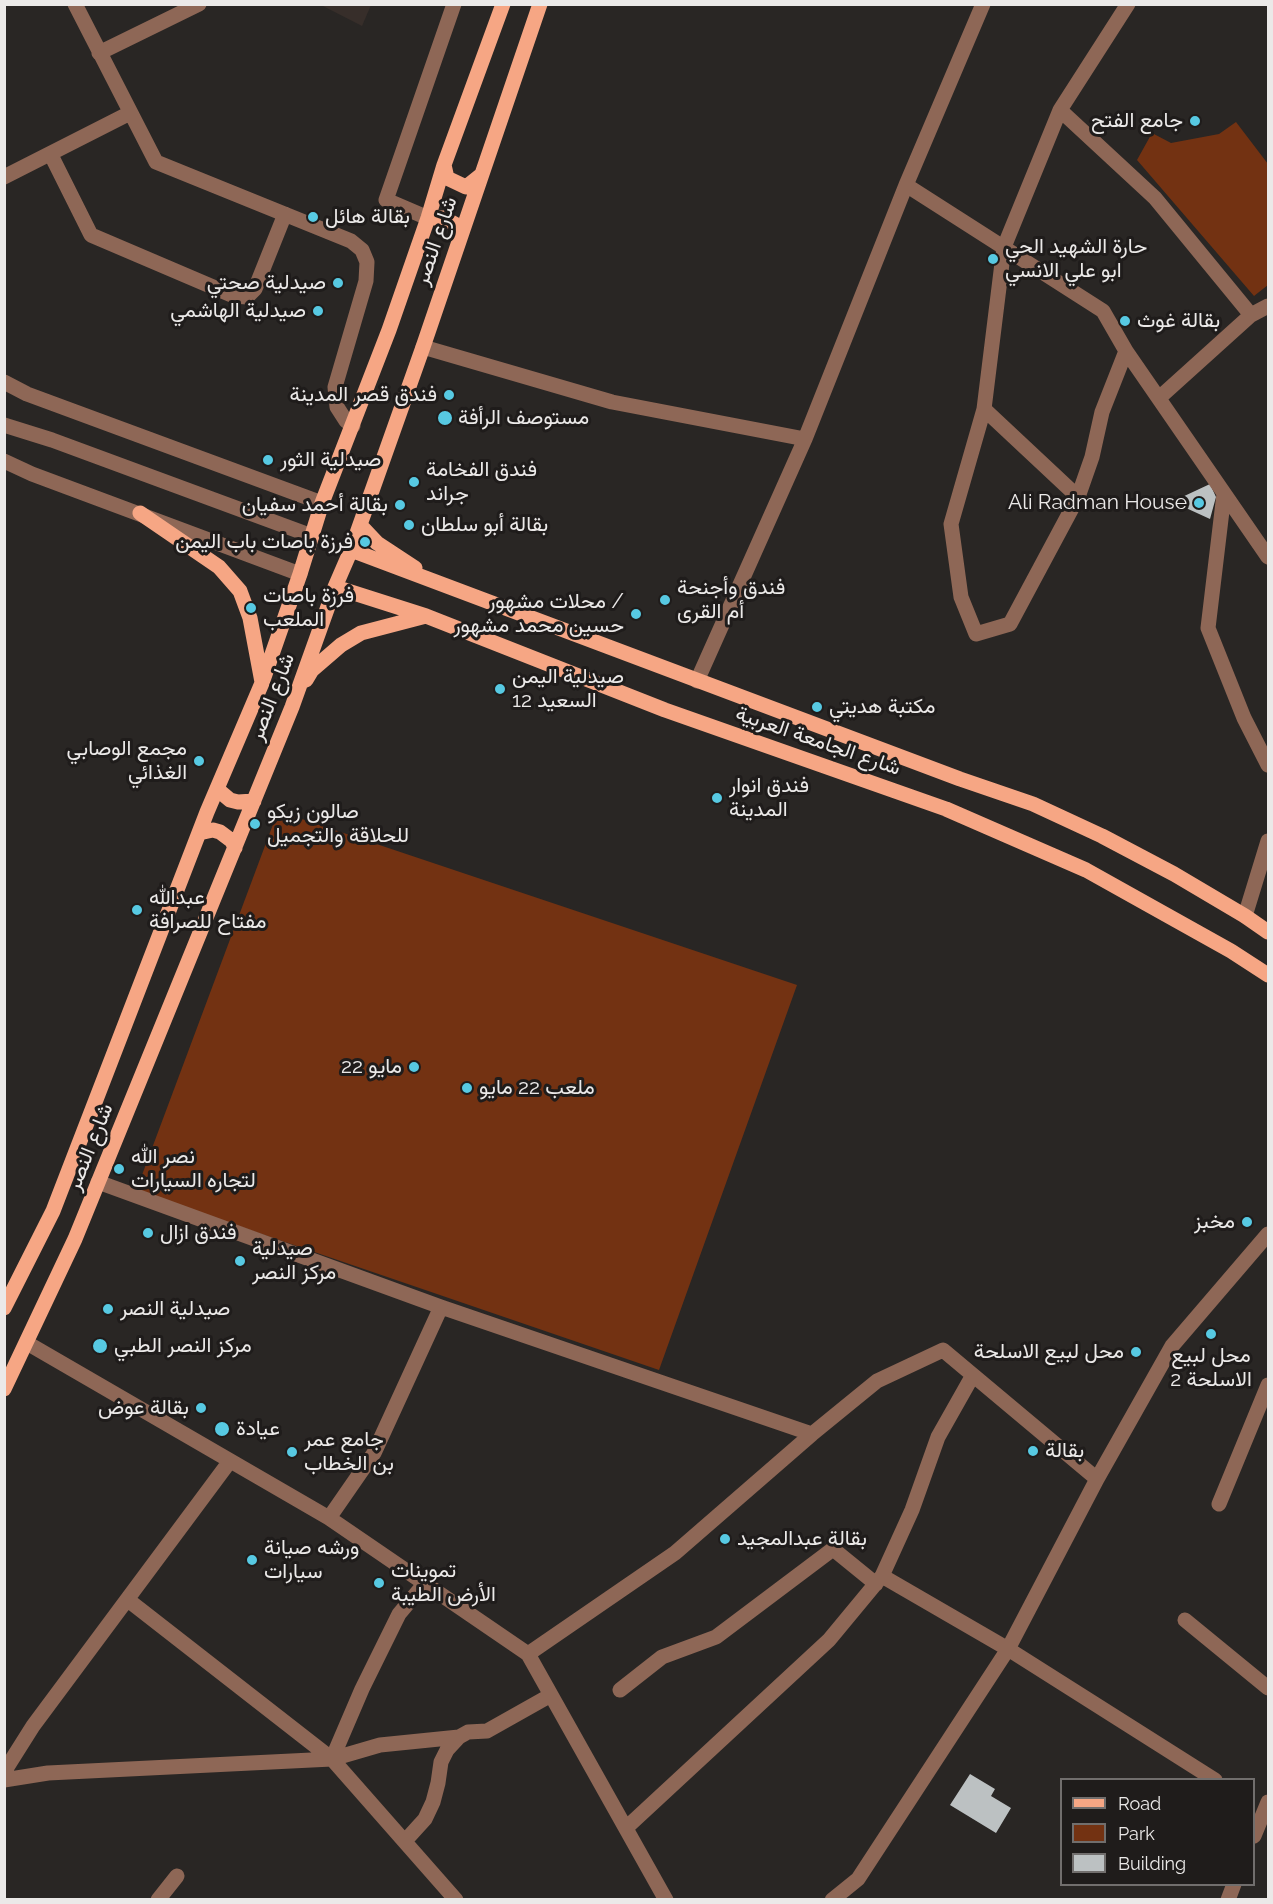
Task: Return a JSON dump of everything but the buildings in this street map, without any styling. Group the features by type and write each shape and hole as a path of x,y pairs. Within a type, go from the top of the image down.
{"main road":[{"name":"شارع النصر","path":"5,1305 53,1210 199,834 262,683 322,503 428,218 444,165 503,4"},
{"name":"شارع النصر","path":"4,1389 75,1239 292,706 335,587 351,550 423,347 540,4"},
{"path":"444,165 447,178 466,187 481,175"},
{"path":"428,218 444,218 462,228"},
{"path":"140,513 219,567 240,591 250,618 262,683"},
{"path":"360,525 377,543 440,584"},
{"name":"شارع الجامعة العربية","path":"351,550 960,779 1033,804 1102,836 1174,874 1269,932"},
{"name":"شارع الجامعة العربية","path":"335,587 426,616 665,710 946,809 1086,870 1231,951 1269,975"},
{"path":"292,706 312,670 341,645 361,633 426,616"},
{"path":"217,789 230,800 254,801"},
{"path":"199,834 206,831 220,832 232,841 235,848"}],"street":[{"path":"75,4 156,162 351,241 366,256 366,281 335,387 341,414 352,426"},
{"path":"99,53 172,10 199,4"},
{"path":"428,218 386,200 454,4"},
{"path":"697,681 805,439 906,185 983,4"},
{"path":"1126,351 1102,412 1092,457 1078,497 1010,624 976,634 961,597 951,524 984,409 1004,247 1060,110 1128,4"},
{"path":"1060,110 1155,198 1251,315"},
{"path":"4,177 130,113"},
{"path":"51,155 91,235 234,296 247,297 255,289 285,214"},
{"path":"906,185 1103,311 1126,351 1269,557"},
{"path":"1159,398 1251,315 1269,306"},
{"path":"423,347 612,402 805,439"},
{"path":"4,382 27,394 322,503"},
{"path":"984,409 1078,497"},
{"path":"4,425 52,440 312,536"},
{"path":"4,461 32,474 300,574"},
{"path":"1224,494 1208,628 1244,718 1269,765"},
{"path":"1245,916 1269,842"},
{"path":"98,1182 441,1307 812,1434"},
{"path":"832,1899 858,1879 1008,1649 1097,1479 1172,1346 1269,1234"},
{"path":"329,1518 374,1453 441,1307"},
{"path":"27,1343 329,1518 528,1654 666,1899"},
{"path":"528,1654 675,1553 877,1381 943,1350 1097,1479"},
{"path":"626,1828 829,1640 879,1580 912,1510 938,1437 973,1375"},
{"path":"1219,1504 1269,1385"},
{"path":"4,1772 33,1726 230,1461"},
{"path":"620,1690 662,1657 716,1637 833,1549 879,1580 1008,1649 1213,1778"},
{"path":"332,1759 362,1689 399,1614 425,1583"},
{"path":"128,1600 332,1759 456,1899"},
{"path":"1185,1620 1269,1688"},
{"path":"405,1841 425,1819 433,1802 441,1762 447,1750 459,1737 468,1732 487,1731 551,1695"},
{"path":"4,1780 48,1773 332,1759 380,1745 459,1737"},
{"path":"1255,1833 1264,1807"},
{"path":"158,1899 177,1876"}],"shaded area":[{"path":"321,5 371,5 362,26"}],"green space":[{"path":"1236,122 1268,164 1268,285 1254,296 1137,160 1152,133 1171,143 1219,134"},
{"name":"ملعب 22 مايو","path":"278,811 797,985 659,1370 136,1191"}],"place":[{"name":"جامع الفتح","path":"1195,121"},
{"name":"بقالة هائل","path":"313,217"},
{"name":"حارة الشهيد الحي ابو علي الانسي","path":"993,259"},
{"name":"صيدلية صحتي","path":"338,283"},
{"name":"صيدلية الهاشمي","path":"318,311"},
{"name":"بقالة غوث","path":"1125,321"},
{"name":"فندق قصر المدينة","path":"449,395"},
{"name":"مستوصف الرأفة","path":"445,418"},
{"name":"صيدلية الثور","path":"268,460"},
{"name":"فندق الفخامة جراند","path":"414,482"},
{"name":"Ali Radman House","path":"1199,503"},
{"name":"بقالة أحمد سفيان","path":"400,505"},
{"name":"بقالة أبو سلطان","path":"409,525"},
{"name":"فرزة باصات باب اليمن","path":"365,542"},
{"name":"فندق وأجنحة أم القرى","path":"665,600"},
{"name":"فرزة باصات الملعب","path":"251,608"},
{"name":"محلات مشهور / حسين محمد مشهور","path":"636,614"},
{"name":"صيدلية اليمن السعيد 12","path":"500,689"},
{"name":"مكتبة هديتي","path":"817,707"},
{"name":"مجمع الوصابي الغذائي","path":"199,761"},
{"name":"فندق انوار المدينة","path":"717,798"},
{"name":"صالون زيكو للحلاقة والتجميل","path":"255,824"},
{"name":"عبدالله مفتاح للصرافة","path":"137,910"},
{"name":"22 مايو","path":"414,1067"},
{"name":"ملعب 22 مايو","path":"467,1088"},
{"name":"نصر الله لتجاره السيارات","path":"119,1169"},
{"name":"مخبز","path":"1247,1222"},
{"name":"فندق ازال","path":"148,1233"},
{"name":"صيدلية مركز النصر","path":"240,1261"},
{"name":"صيدلية النصر","path":"108,1309"},
{"name":"محل لبيع الاسلحة 2","path":"1211,1334"},
{"name":"مركز النصر الطبي","path":"100,1346"},
{"name":"محل لبيع الاسلحة","path":"1136,1352"},
{"name":"بقالة عوض","path":"201,1408"},
{"name":"عيادة","path":"222,1429"},
{"name":"بقالة","path":"1033,1451"},
{"name":"جامع عمر بن الخطاب","path":"292,1452"},
{"name":"بقالة عبدالمجيد","path":"725,1539"},
{"name":"ورشه صيانة سيارات","path":"252,1560"},
{"name":"تموينات الأرض الطيبة","path":"379,1583"}]}
